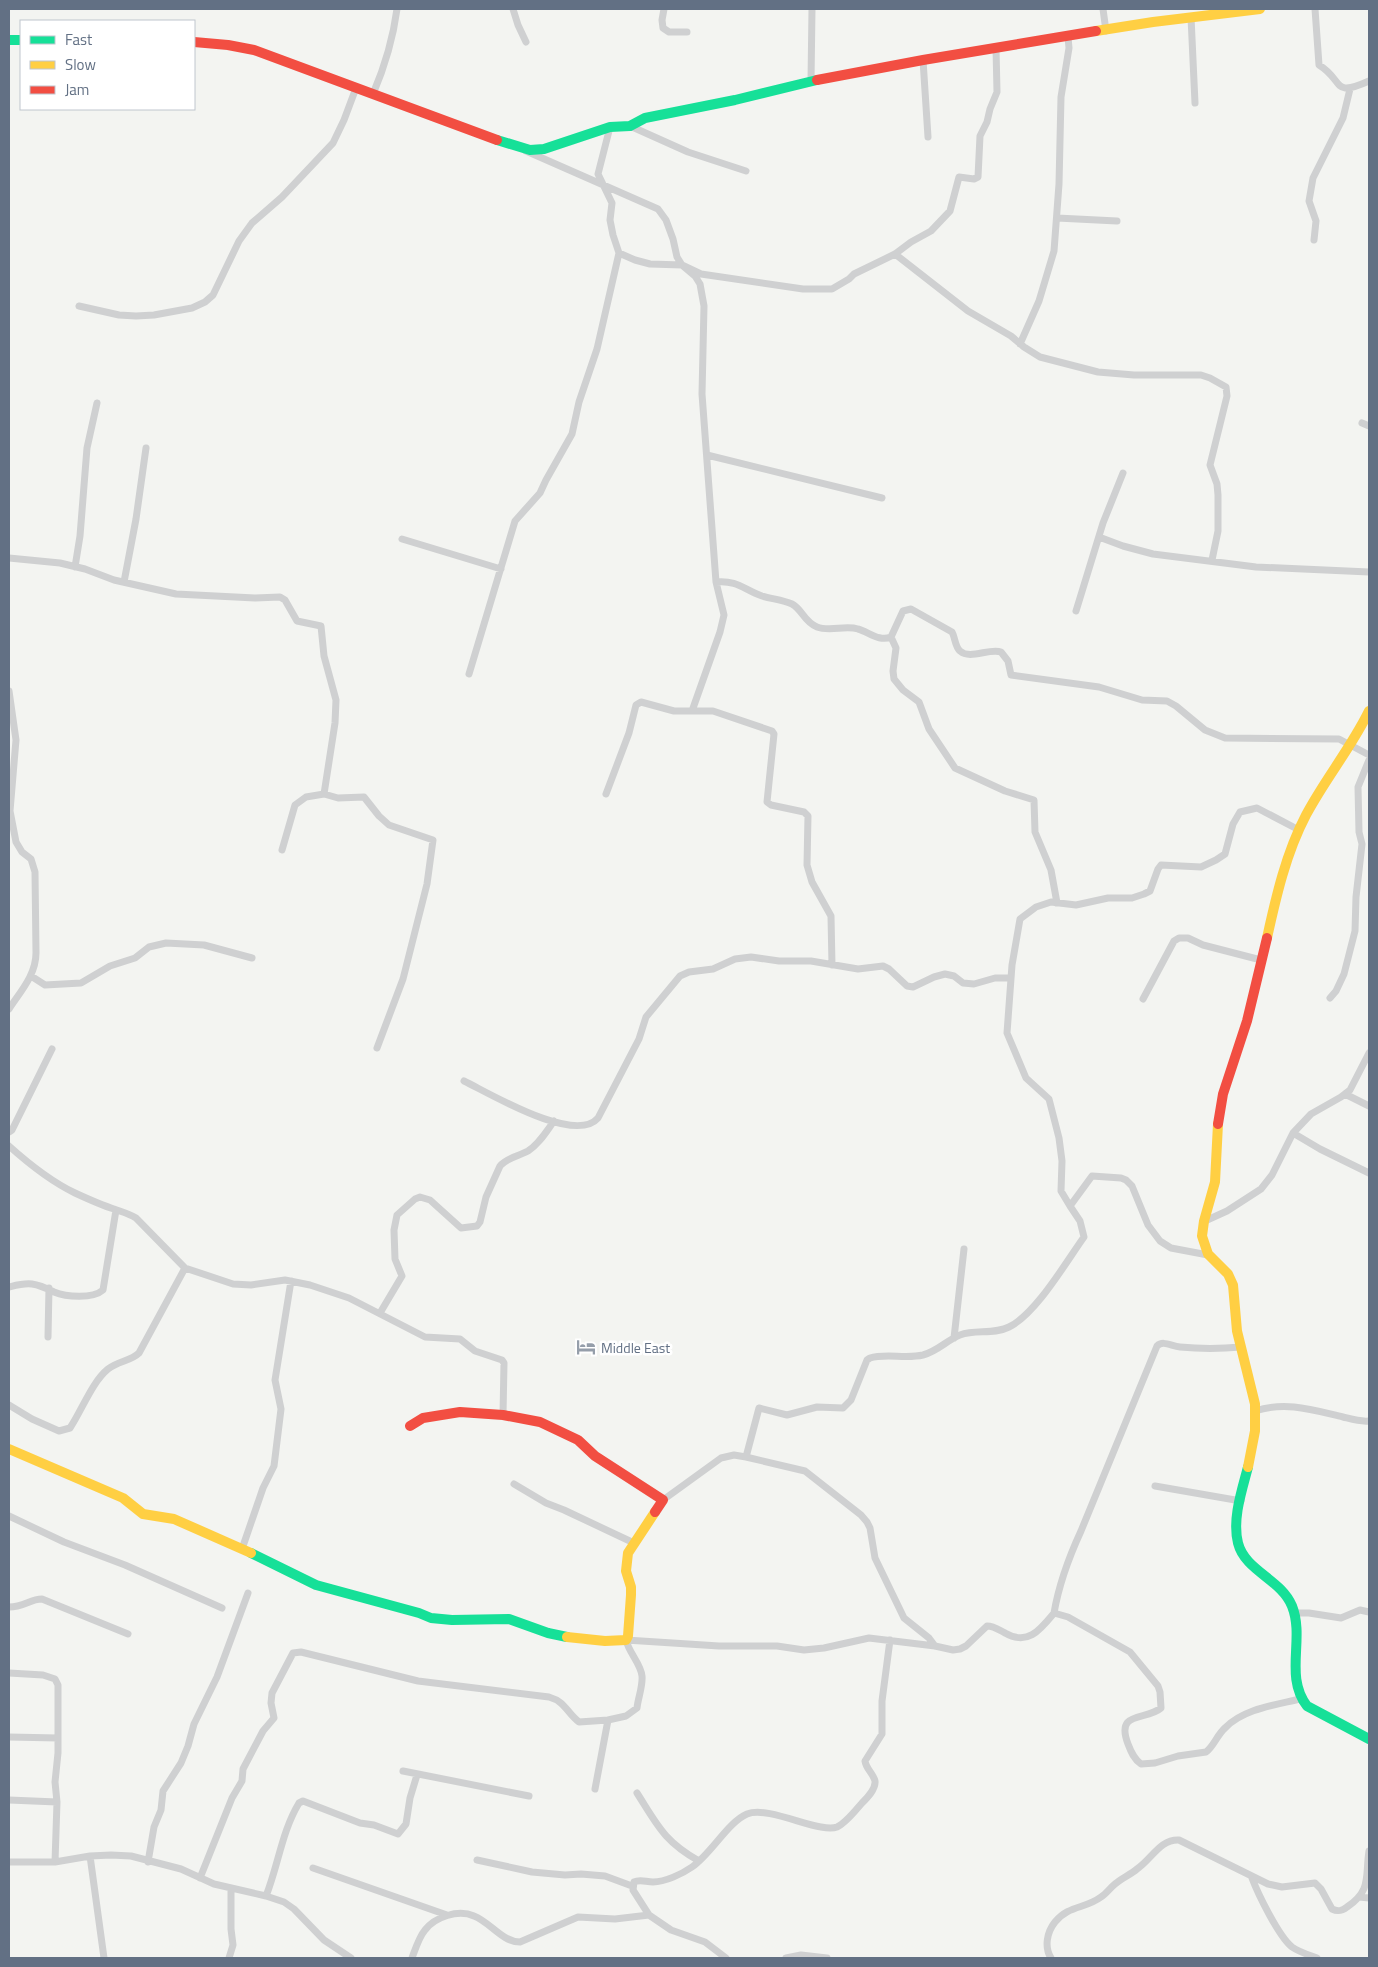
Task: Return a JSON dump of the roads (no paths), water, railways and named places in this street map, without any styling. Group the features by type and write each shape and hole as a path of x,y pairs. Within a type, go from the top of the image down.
{"street":[{"path":"373,94 384,68 397,9"},
{"path":"513,9 526,42"},
{"path":"664,9 663,28 668,32 687,32"},
{"path":"811,81 812,9"},
{"path":"1103,9 1106,31"},
{"path":"516,147 530,150 544,149 610,127 630,126 645,118 736,100 811,81 923,60 1191,17 1260,9"},
{"path":"1315,9 1319,65 1342,88 1350,89 1369,81"},
{"path":"1191,17 1195,103"},
{"path":"1020,344 1039,301 1054,251 1061,97 1069,48 1068,37"},
{"path":"195,42 228,45 254,50 516,147 658,209 666,220 677,257 682,265 695,276 702,294 704,306 702,394 716,582 724,615 692,711"},
{"path":"619,253 650,264 682,265 701,274 803,289 832,289 850,279 854,274 895,254 931,231 949,212 959,177 974,179 978,177 980,136 997,92 996,48"},
{"path":"923,60 928,137"},
{"path":"79,306 119,315 136,316 154,315 192,308 205,302 213,295 239,241 252,223 282,197 333,143 356,88"},
{"path":"1314,240 1316,221 1309,201 1313,178 1343,118 1350,89"},
{"path":"630,126 688,152 746,171"},
{"path":"469,674 515,521 540,493 572,434 579,402 597,349 619,253 610,220 612,203 598,174 610,127"},
{"path":"1057,218 1117,221"},
{"path":"895,254 968,311 1011,336 1040,357 1089,371 1134,375 1201,375 1226,387 1228,396 1210,466 1217,484 1218,495 1218,531 1212,560"},
{"path":"75,567 80,536 87,448 97,403"},
{"path":"1362,424 1369,426"},
{"path":"124,582 136,519 146,448"},
{"path":"707,455 882,498"},
{"path":"1076,611 1106,515 1123,473"},
{"path":"1099,537 1153,554 1256,566 1369,572"},
{"path":"402,539 501,569"},
{"path":"9,558 60,563 124,582 176,594 254,598 280,597 285,600 297,621 321,626 324,656 336,700 335,724 324,794"},
{"path":"716,582 732,582 762,596 791,604 797,608 808,622 816,627 832,629 853,628 882,639 891,638"},
{"path":"1057,902 1051,870 1035,832 1034,800 1005,791 955,768 929,729 919,702 903,690 894,679 893,670 896,648 891,638 902,611 910,609 952,632 957,647 962,653 972,654 994,650 1001,652 1008,661 1011,675 1099,687 1136,699 1167,701 1205,730 1225,738 1332,738 1351,744 1369,756"},
{"path":"9,691 16,740 10,811 16,842 22,852 31,859 35,872 36,961 31,976 9,1010"},
{"path":"606,794 629,733 636,705 641,702 674,711 713,711 774,732 767,802 771,805 804,812 808,816 807,865 812,882 831,916 832,965"},
{"path":"1369,711 1351,744 1319,792 1299,830 1284,867 1250,1011 1220,1107 1215,1183 1202,1241 1208,1255 1231,1279 1235,1321 1252,1384 1255,1430 1241,1501 1237,1535 1239,1544 1249,1562 1276,1583 1286,1593 1293,1606 1297,1641 1295,1674 1300,1699 1307,1706 1369,1739"},
{"path":"1330,998 1344,974 1355,930 1356,897 1362,844 1359,832 1358,784 1369,760"},
{"path":"282,850 295,805 306,797 324,794 338,798 364,796 378,816 388,825 433,840 427,884 402,979 377,1048"},
{"path":"746,1457 759,1408 787,1414 817,1407 843,1408 851,1400 867,1360 870,1358 920,1356 932,1353 954,1338 972,1332 987,1332 1010,1327 1034,1306 1084,1236 1080,1221 1061,1191 1062,1161 1059,1138 1049,1099 1028,1080 1008,1040 1006,1029 1011,978 1020,919 1027,912 1043,904 1057,902 1076,905 1108,898 1132,898 1150,891 1158,868 1161,865 1201,867 1216,860 1225,854 1232,824 1240,812 1257,808 1299,830"},
{"path":"1143,999 1174,942 1179,938 1188,938 1203,945 1261,960"},
{"path":"31,976 45,985 81,983 110,966 135,958 149,947 166,943 204,944 252,958"},
{"path":"464,1082 527,1114 554,1121 588,1124 597,1120 640,1039 646,1018 683,974 713,969 745,957 779,961 811,960 858,969 883,966 889,969 907,986 913,987 945,974 954,976 963,983 974,984 995,978 1011,978"},
{"path":"9,1132 12,1130 52,1049"},
{"path":"1205,1221 1227,1211 1262,1189 1272,1175 1293,1133 1311,1114 1345,1094 1355,1083 1369,1053"},
{"path":"1345,1094 1369,1106"},
{"path":"380,1313 402,1276 395,1254 394,1230 398,1214 414,1200 424,1197 432,1201 461,1228 477,1226 480,1222 486,1197 500,1166 535,1145 554,1121"},
{"path":"1293,1133 1320,1149 1369,1173"},
{"path":"9,1146 51,1180 74,1192 116,1210 126,1212 136,1218 184,1268 233,1284 251,1285 277,1280 291,1281 331,1291 380,1313 425,1337 460,1339 475,1352 502,1360 504,1363 503,1415"},
{"path":"1070,1206 1092,1176 1121,1178 1132,1186 1148,1225 1160,1241 1171,1248 1208,1255"},
{"path":"9,1287 23,1283 49,1288 66,1295 93,1295 103,1290 116,1210"},
{"path":"954,1338 964,1249"},
{"path":"9,1405 32,1419 59,1431 70,1428 106,1370 116,1363 133,1358 139,1353 184,1268"},
{"path":"242,1549 263,1488 274,1466 280,1409 275,1380 291,1281"},
{"path":"48,1337 49,1288"},
{"path":"9,1449 123,1498 143,1514 174,1519 316,1585 431,1618 464,1620 509,1619 548,1633 605,1641 626,1640 719,1646 777,1646 804,1650 824,1648 869,1638 936,1646 953,1650 960,1649 987,1626 994,1627 1014,1638 1022,1639 1030,1636 1045,1624 1054,1613 1057,1594 1071,1553 1082,1531 1157,1346 1164,1343 1214,1350 1241,1347"},
{"path":"1255,1411 1268,1407 1294,1406 1354,1420 1369,1421"},
{"path":"410,1426 424,1418 460,1412 503,1415 540,1422 584,1444 594,1456 663,1500"},
{"path":"200,1878 232,1798 242,1781 243,1769 263,1731 274,1718 271,1702 272,1693 294,1653 301,1652 411,1680 549,1697 559,1700 565,1705 570,1715 580,1722 594,1722 626,1716 637,1708 642,1677 628,1650 626,1640 628,1636 631,1595 631,1587 626,1572 628,1553 663,1500 721,1458 734,1455 805,1471 861,1515 870,1528 875,1558 904,1618 930,1638 936,1646"},
{"path":"514,1484 546,1503 634,1543"},
{"path":"1155,1486 1241,1501"},
{"path":"9,1516 64,1542 125,1565 222,1608"},
{"path":"148,1862 154,1827 164,1791 181,1763 194,1724 217,1677 248,1593"},
{"path":"9,1607 19,1608 34,1600 42,1599 128,1634"},
{"path":"1294,1614 1309,1613 1341,1618 1360,1610 1369,1612"},
{"path":"1054,1613 1068,1617 1130,1652 1158,1686 1161,1708 1132,1718 1126,1725 1125,1732 1132,1755 1141,1764 1155,1763 1178,1756 1206,1752 1222,1730 1241,1716 1300,1699"},
{"path":"632,1886 638,1880 659,1881 677,1875 699,1861 733,1824 745,1815 762,1812 806,1825 833,1828 844,1822 863,1802 874,1786 875,1780 866,1768 865,1760 882,1734 881,1707 890,1640"},
{"path":"9,1673 42,1675 55,1679 58,1685 55,1862"},
{"path":"595,1789 608,1720"},
{"path":"9,1737 58,1738"},
{"path":"403,1771 529,1796"},
{"path":"266,1896 281,1854 284,1839 299,1804 303,1801 360,1823 374,1825 398,1834 406,1824 410,1798 417,1775"},
{"path":"637,1793 664,1835 684,1852 699,1861"},
{"path":"9,1800 57,1802"},
{"path":"1051,1958 1047,1947 1048,1938 1050,1930 1059,1918 1072,1908 1101,1898 1124,1877 1148,1861 1160,1846 1169,1841 1179,1840 1224,1861 1252,1878 1268,1884 1282,1887 1314,1883 1319,1886 1332,1909 1336,1911 1344,1910 1359,1897 1366,1886 1369,1851"},
{"path":"90,1856 104,1958"},
{"path":"9,1862 55,1862 90,1856 131,1856 148,1862 181,1869 231,1889 266,1896 284,1902 294,1909 324,1940 351,1958"},
{"path":"477,1860 532,1872 605,1876 632,1886 649,1915 671,1930 705,1942 726,1958"},
{"path":"313,1868 447,1915"},
{"path":"1252,1878 1264,1907 1288,1943 1318,1958"},
{"path":"230,1958 234,1945 231,1929 231,1889"},
{"path":"1359,1897 1369,1898"},
{"path":"412,1958 424,1931 433,1922 447,1915 460,1913 474,1916 506,1938 520,1942 578,1917 615,1919 649,1915"},
{"path":"786,1958 801,1954 823,1958"}],"place":[{"name":"Middle East","path":"586,1347"}]}
